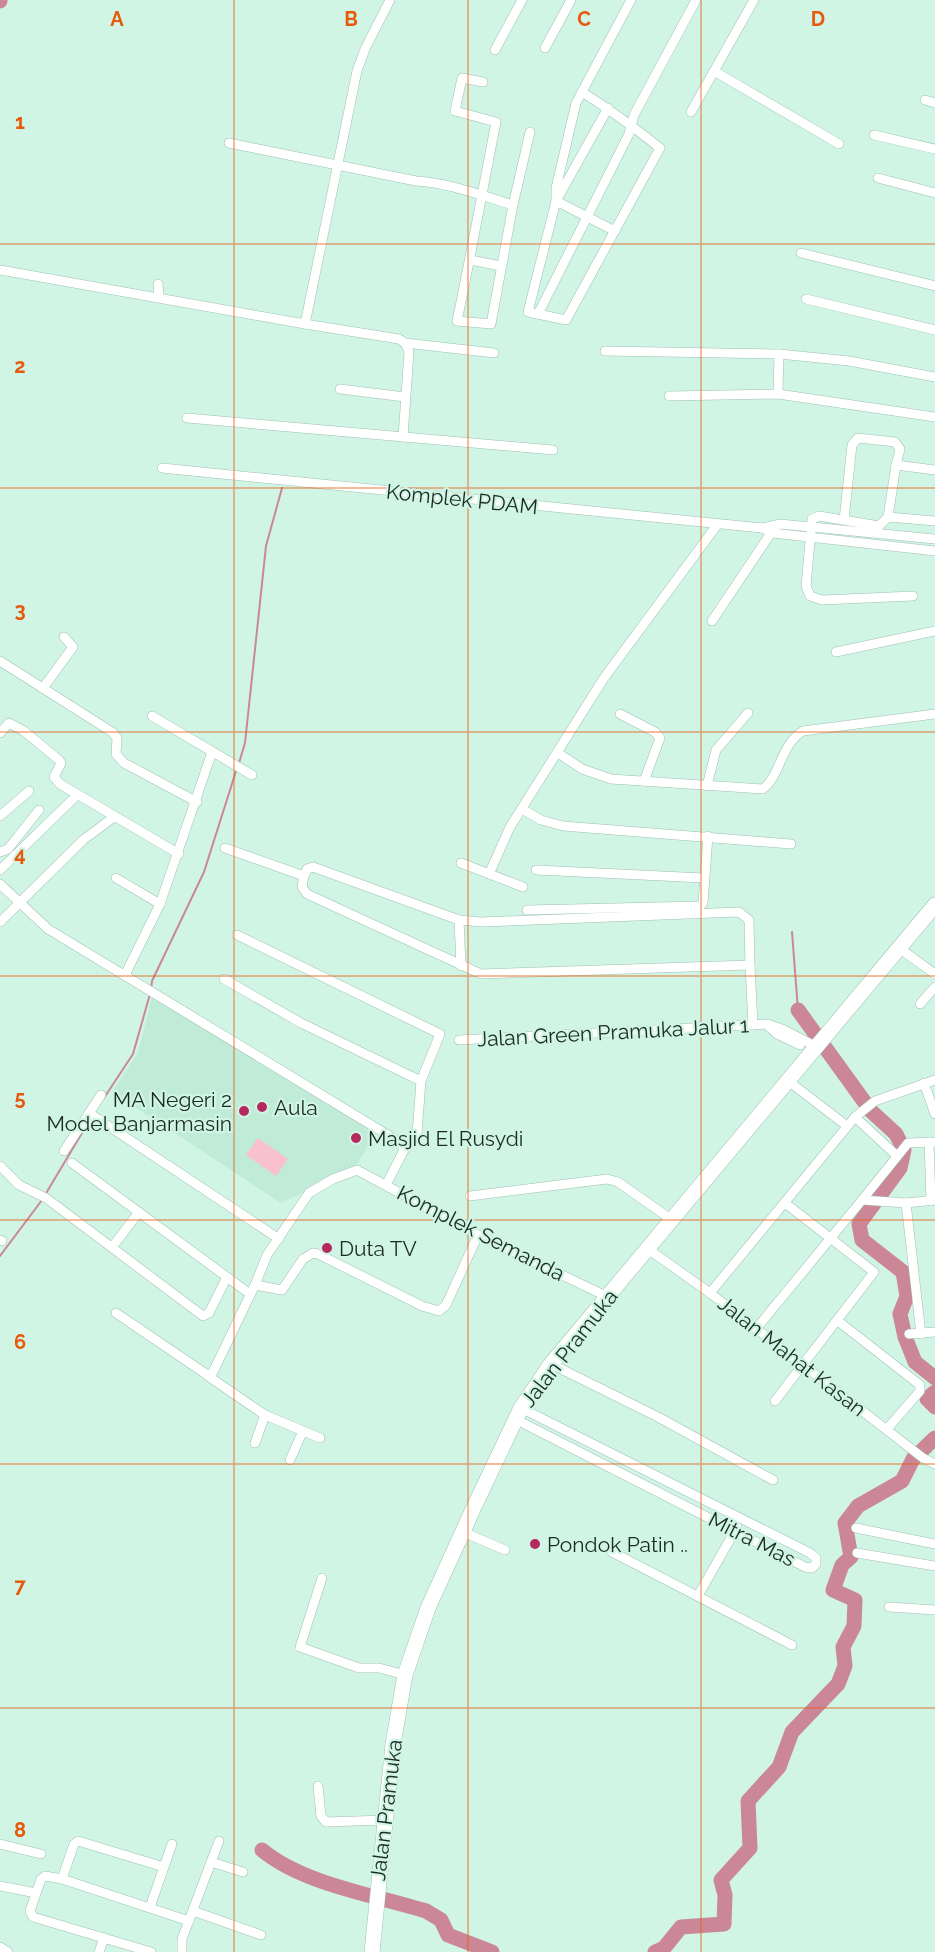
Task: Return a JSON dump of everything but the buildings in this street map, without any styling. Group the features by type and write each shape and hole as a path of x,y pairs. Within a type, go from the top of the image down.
{"main road":[{"name":"Jalan Pramuka","path":"372,1952 393,1744 405,1675 428,1608 518,1414 551,1364 935,905"}],"street":[{"path":"305,324 363,52 390,0"},
{"path":"495,50 522,0"},
{"path":"545,48 572,0"},
{"path":"582,92 608,108 660,148 566,320 528,312 556,201 576,104 582,92 631,0"},
{"path":"538,314 629,134 631,125 696,0"},
{"path":"692,112 754,0"},
{"path":"714,71 839,144"},
{"path":"483,82 462,78 455,111 496,122 457,321 491,324 513,205 530,132"},
{"path":"925,100 935,103"},
{"path":"556,201 608,108"},
{"path":"874,135 935,149"},
{"path":"229,143 416,181 444,183 513,205"},
{"path":"878,178 935,193"},
{"path":"556,201 615,231"},
{"path":"801,253 935,286"},
{"path":"470,260 501,266"},
{"path":"0,270 399,339 405,343 494,353"},
{"path":"158,284 159,297"},
{"path":"806,299 935,330"},
{"path":"403,437 409,352 405,343"},
{"path":"605,351 779,354 849,361 935,377"},
{"path":"778,394 779,354"},
{"path":"340,389 405,398"},
{"path":"669,396 778,394 935,417"},
{"path":"187,418 553,450"},
{"path":"844,520 852,445 860,437 896,442 900,449 888,517 879,526 815,516 812,519 806,586 807,592 814,598 913,596"},
{"path":"896,465 935,470"},
{"name":"Komplek PDAM","path":"162,468 774,529 812,537 935,551"},
{"path":"888,517 935,521"},
{"path":"489,874 505,835 604,678 717,525"},
{"name":"Komplek PDAM","path":"774,529 812,527 935,539"},
{"path":"712,621 774,529"},
{"path":"836,652 935,631"},
{"path":"43,688 73,646 64,637"},
{"path":"0,661 112,732 117,738 116,754 124,763 197,802"},
{"path":"707,786 716,750 748,713"},
{"path":"620,714 655,732 660,738 644,780"},
{"path":"558,753 600,777 763,789 769,783 788,744 803,731 935,714"},
{"path":"152,717 252,775"},
{"path":"0,733 11,723 57,757 61,763 55,780 114,818 179,854"},
{"path":"125,975 160,904 197,802 212,752"},
{"path":"0,816 29,791"},
{"path":"0,870 77,795"},
{"path":"522,809 541,820 563,826 791,844"},
{"path":"0,852 10,846 39,810"},
{"path":"0,922 83,840 114,818"},
{"path":"527,910 698,907 703,903 708,836"},
{"path":"225,848 304,876"},
{"path":"461,863 524,887"},
{"path":"750,965 491,975 461,966 307,894 302,887 304,876 307,869 313,867 459,920 517,922 739,912 749,920 753,1025"},
{"path":"536,870 704,878"},
{"path":"116,878 160,904"},
{"path":"0,884 48,929 375,1126 401,1143 404,1150"},
{"path":"459,920 461,966"},
{"path":"237,935 438,1031 441,1038 421,1081 417,1134 404,1150 386,1185"},
{"path":"899,948 935,974"},
{"path":"224,978 301,1023 421,1081"},
{"path":"920,1004 935,987"},
{"name":"Jalan Green Pramuka Jalur 1","path":"459,1040 767,1024 817,1044"},
{"path":"787,1080 847,1126"},
{"path":"710,1293 859,1114 875,1101 935,1080"},
{"path":"924,1083 935,1114"},
{"path":"64,1151 92,1115 101,1095"},
{"path":"859,1114 900,1150"},
{"path":"92,1115 279,1239 267,1255 216,1370 208,1376"},
{"path":"756,1329 830,1238 870,1201 900,1150 913,1142 932,1141 933,1201 906,1203 870,1201"},
{"path":"72,1163 227,1277 253,1290 282,1290 303,1259 313,1253 422,1306 439,1311 446,1305 478,1235"},
{"path":"0,1166 19,1185 44,1196 203,1316 209,1313 227,1277"},
{"name":"Komplek Semanda","path":"279,1239 309,1193 353,1171 386,1185 478,1235 608,1297"},
{"path":"470,1196 607,1179 618,1182 672,1220"},
{"path":"775,1401 838,1322 874,1272 785,1203"},
{"path":"906,1203 921,1334"},
{"path":"113,1246 139,1212"},
{"name":"Jalan Mahat Kasan","path":"648,1249 710,1293 923,1458 935,1464"},
{"path":"116,1313 265,1415 302,1433 320,1438"},
{"path":"838,1322 920,1385 920,1391 887,1429"},
{"path":"909,1334 935,1332"},
{"path":"551,1364 658,1417 773,1480"},
{"name":"Mitra Mas","path":"518,1414 652,1474 810,1553 816,1558 816,1564 812,1568 805,1567 646,1485 518,1414"},
{"path":"255,1443 265,1415"},
{"path":"290,1460 302,1433"},
{"path":"646,1485 652,1474"},
{"path":"699,1594 742,1520"},
{"path":"856,1528 935,1544"},
{"path":"463,1532 505,1550"},
{"path":"612,1552 699,1594 792,1645"},
{"path":"857,1552 935,1566"},
{"path":"322,1578 300,1647 359,1668 379,1668 405,1675"},
{"path":"889,1607 935,1610"},
{"path":"318,1786 321,1816 326,1822 385,1820"},
{"path":"62,1879 74,1844 78,1841 164,1867"},
{"path":"182,1952 182,1939 219,1841"},
{"path":"0,1844 41,1854"},
{"path":"150,1907 172,1844"},
{"path":"212,1862 243,1872"},
{"path":"151,1952 33,1917 30,1911 41,1879 45,1876 62,1879 150,1907 261,1935"},
{"path":"0,1887 36,1893"},
{"path":"99,1952 104,1938"},
{"path":"0,1947 8,1952"}],"shaded area":[{"name":"MA Negeri 2 Model Banjarmasin","path":"153,993 377,1131 354,1169 281,1203 112,1092 138,1053"},
{"path":"258,1138 288,1159 276,1176 246,1155"}],"waterway":[{"path":"239,763 245,743 266,546 282,488"},
{"path":"151,989 152,981 204,872 237,768"},
{"path":"792,932 798,1010"},
{"path":"104,1098 133,1054 150,994"},
{"path":"798,1010 871,1111 896,1134 904,1150 900,1168 859,1224 862,1240 903,1272 907,1296 900,1314 905,1337 915,1362 935,1378"},
{"path":"45,1195 91,1118"},
{"path":"0,1256 42,1200"},
{"path":"935,1392 927,1399 935,1407"},
{"path":"655,1952 664,1948 681,1927 724,1924 725,1895 721,1880 750,1848 748,1801 779,1767 792,1732 838,1684 845,1666 843,1647 854,1626 855,1600 833,1590 842,1565 851,1557 845,1523 858,1506 902,1481 913,1459 935,1438"},
{"path":"262,1850 279,1862 318,1880 426,1911 441,1920 448,1935 492,1952"}],"place":[{"name":"Aula","path":"262,1107"},
{"name":"MA Negeri 2 Model Banjarmasin","path":"244,1111"},
{"name":"Masjid El Rusydi","path":"356,1138"},
{"name":"Duta TV","path":"327,1248"},
{"name":"Pondok Patin ..","path":"535,1544"}]}
